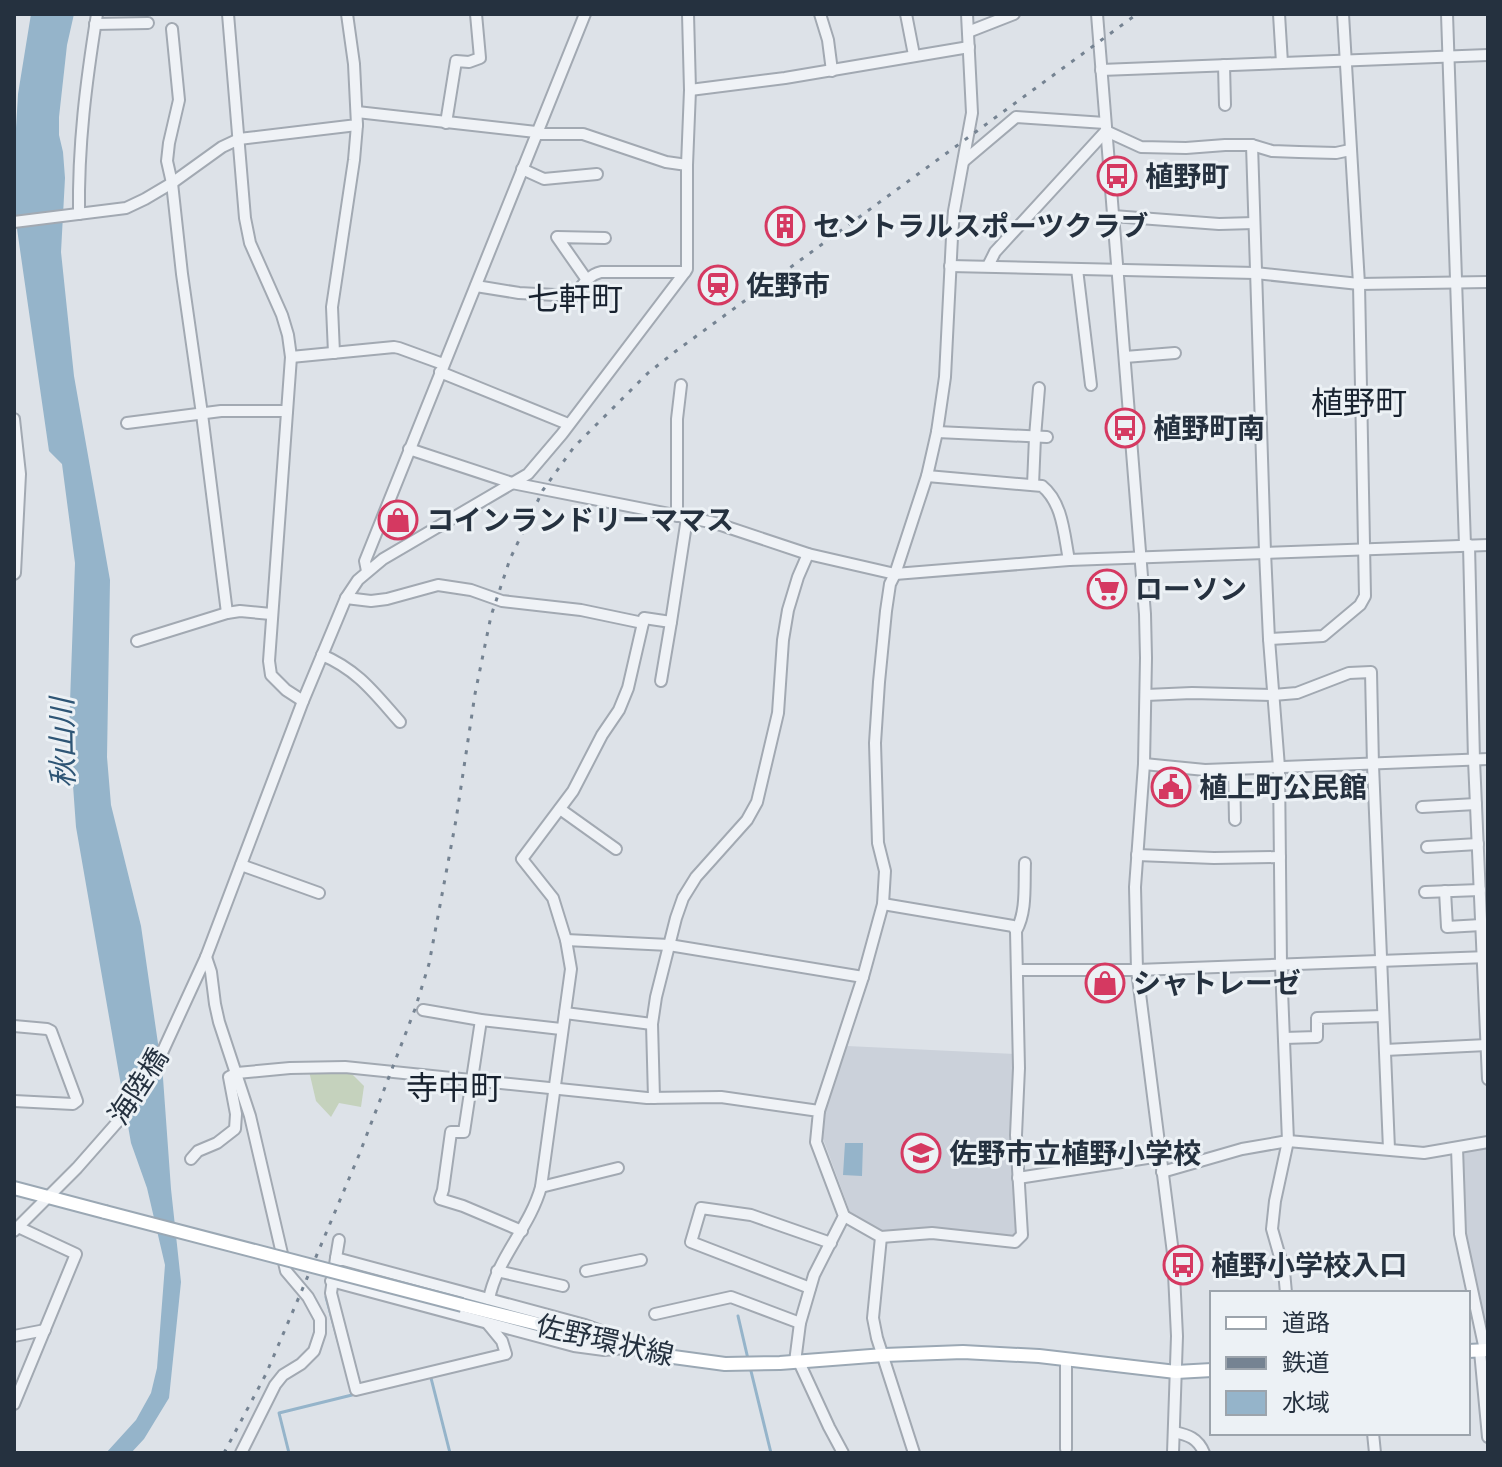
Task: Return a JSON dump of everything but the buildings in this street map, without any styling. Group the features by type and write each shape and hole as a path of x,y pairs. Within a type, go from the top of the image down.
{"main road":[{"name":"佐野環状線","path":"14,1188 666,1356 725,1364 963,1352 1066,1359 1176,1372 1210,1370"}],"street":[{"path":"228,14 245,218 250,243 282,315 291,357 269,661 271,675 303,701"},
{"path":"334,353 332,307 357,125 354,64 347,14"},
{"path":"446,123 456,61 469,62 480,58 476,14"},
{"path":"585,14 365,561 367,571 528,474 687,269 690,90 687,14"},
{"path":"820,14 828,40 832,71"},
{"path":"906,14 914,55"},
{"path":"883,904 1013,926 1016,931 1019,1068 1016,1135 1022,1235 1015,1242 932,1233 881,1237 844,1216 816,1142 819,1111 863,977 883,904 885,871 878,843 875,743 879,682 890,584 927,476 945,377 954,211 972,113 967,14"},
{"path":"968,32 1014,14"},
{"path":"1097,14 1145,614 1144,764 1135,887 1137,970 1175,1281 1173,1453"},
{"path":"1279,14 1282,63"},
{"path":"1269,639 1323,636 1360,605 1365,596 1359,284 1343,14"},
{"path":"1447,14 1488,1079"},
{"path":"76,214 80,129 96,19 148,23"},
{"path":"172,29 179,100 167,161 227,613"},
{"path":"690,90 832,71 969,47"},
{"path":"1101,70 1488,55"},
{"path":"1224,65 1225,105"},
{"path":"357,112 536,133 583,134 666,162 687,165"},
{"path":"964,161 1016,117 1106,127 1141,147 1252,145 1272,151 1336,153 1350,150"},
{"path":"14,222 126,208 172,183 222,147 239,139 357,125"},
{"path":"988,266 995,252 1106,127"},
{"path":"1252,145 1265,552 1279,767 1281,965 1288,1141 1272,1229 1284,1271 1286,1291"},
{"path":"522,169 544,179 597,174"},
{"path":"1113,216 1219,224 1254,223"},
{"path":"587,280 557,237 605,238"},
{"path":"950,266 1191,270 1359,284 1488,282"},
{"path":"1077,269 1091,385"},
{"path":"476,286 519,293 574,296 587,280 601,272 685,272"},
{"path":"291,357 399,348 568,424"},
{"path":"1125,357 1175,353"},
{"path":"661,681 671,622 682,517 677,419 681,385"},
{"path":"1033,485 1039,388"},
{"path":"127,423 235,410 287,411"},
{"path":"14,419 20,474 14,577"},
{"path":"937,432 1047,437"},
{"path":"409,449 512,483 715,523 808,554 895,574 1141,556 1488,545"},
{"path":"927,476 1042,486 1051,493 1058,508 1069,560"},
{"path":"654,1098 652,1024 669,945 683,898 696,877 747,820 757,802 778,713 788,610 808,554"},
{"name":"海陸橋","path":"16,1229 121,1118 172,1034 206,957 303,701 346,598 367,571"},
{"path":"346,598 387,599 438,585 471,590 502,601 581,610 643,623"},
{"path":"137,641 227,613 271,614"},
{"path":"489,1299 497,1271 522,1231 541,1187 571,969 553,898 522,859 573,791 602,735 624,702 644,618 671,622"},
{"path":"322,655 351,670 400,722"},
{"path":"1146,695 1297,693 1349,673 1371,672 1389,1149"},
{"path":"1144,764 1205,770 1488,759"},
{"path":"1234,769 1235,820"},
{"path":"1422,807 1476,804"},
{"path":"560,809 616,849"},
{"path":"1427,847 1478,844"},
{"path":"1137,855 1280,857"},
{"path":"1016,931 1023,908 1025,863"},
{"path":"241,865 319,893"},
{"path":"1425,892 1480,890"},
{"path":"1445,891 1447,927 1481,925"},
{"path":"566,940 669,945 863,977"},
{"path":"206,957 219,1022 256,1142 286,1271 308,1297 320,1319 320,1333 314,1351 275,1385 241,1453"},
{"path":"1018,970 1137,970 1485,957"},
{"path":"423,1010 561,1029"},
{"path":"565,1013 652,1024"},
{"path":"1284,1038 1317,1037 1317,1018 1383,1016"},
{"path":"481,1020 464,1132 451,1132 440,1199 522,1231"},
{"path":"14,1026 51,1031 77,1101 73,1104 14,1101"},
{"path":"1385,1050 1487,1045"},
{"path":"191,1159 198,1151 217,1143 235,1129 236,1114 229,1077 237,1073 290,1068 345,1067 654,1098 721,1097 819,1111"},
{"path":"1162,1172 1242,1149 1288,1141 1424,1153 1488,1142"},
{"path":"1457,1148 1460,1234 1470,1291"},
{"path":"1018,1178 1160,1156"},
{"path":"541,1187 618,1168"},
{"path":"810,1288 691,1242 701,1208 751,1215 831,1243"},
{"path":"843,1453 797,1362 800,1323 814,1275 844,1216"},
{"path":"14,1404 76,1254 16,1229"},
{"path":"881,1237 873,1318 914,1453"},
{"path":"339,1240 331,1293 356,1390 506,1354 502,1341 488,1324"},
{"path":"336,1258 585,1325 612,1335 631,1348"},
{"path":"586,1271 641,1260"},
{"path":"497,1271 563,1286"},
{"path":"331,1281 585,1349 631,1348"},
{"path":"1470,1292 1480,1350 1488,1437"},
{"path":"655,1314 731,1297 800,1323"},
{"path":"320,1319 335,1315"},
{"path":"14,1336 45,1330"},
{"path":"1066,1359 1066,1449"},
{"path":"1174,1432 1192,1436 1204,1453"}],"shaded area":[{"name":"佐野市立植野小学校","path":"847,1046 1015,1054 1018,1232 1015,1235 880,1230 850,1212 822,1136 825,1112"},
{"path":"1488,1147 1488,1342 1465,1234 1462,1153"}],"green space":[{"path":"347,1069 364,1086 361,1107 339,1103 331,1117 316,1101 309,1071"}],"water":[{"path":"31,14 74,14 67,45 59,117 65,178 61,252 74,376 110,580 107,757 111,805 141,926 163,1078 181,1282 169,1398 144,1439 131,1453 106,1453 136,1420 151,1393 157,1368 165,1265 147,1188 131,1143 76,827 69,730 75,563 62,464 49,451 14,208 18,94"},
{"path":"845,1143 863,1143 862,1176 843,1175"}],"waterway":[{"path":"326,1297 339,1344"},
{"path":"738,1316 748,1359"},
{"path":"750,1367 771,1453"},
{"path":"431,1378 450,1453"},
{"path":"289,1453 279,1413 352,1395 351,1390"}],"railway":[{"path":"224,1453 266,1374 359,1155 415,1009 429,964 491,616 510,559 543,490 574,447 648,373 1137,14"}],"place":[{"name":"植野町","path":"1117,176"},
{"name":"セントラルスポーツクラブ","path":"785,226"},
{"name":"佐野市","path":"718,285"},
{"name":"植野町南","path":"1125,428"},
{"name":"コインランドリーママス","path":"398,520"},
{"name":"ローソン","path":"1107,589"},
{"name":"植上町公民館","path":"1171,787"},
{"name":"シャトレーゼ","path":"1105,983"},
{"name":"佐野市立植野小学校","path":"921,1153"},
{"name":"植野小学校入口","path":"1183,1265"}],"district":[{"name":"七軒町","path":"575,299"},
{"name":"植野町","path":"1359,403"},
{"name":"寺中町","path":"454,1088"}],"water label":[{"name":"秋山川","path":"63,743"}]}
